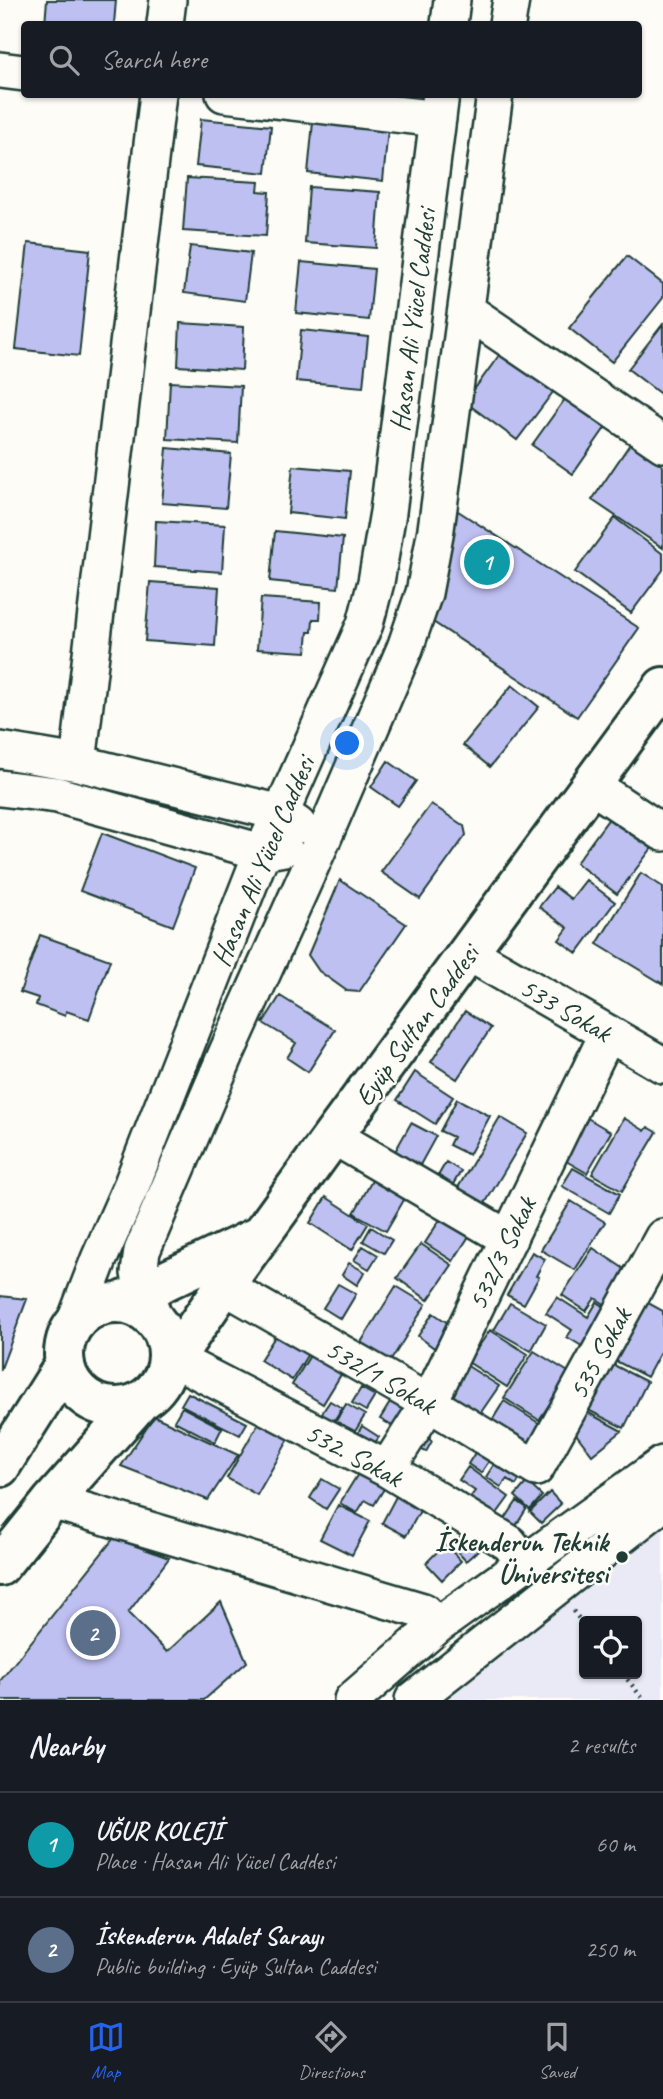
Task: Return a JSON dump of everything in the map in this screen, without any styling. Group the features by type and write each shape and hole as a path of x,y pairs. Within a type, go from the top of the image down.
{"main road":[{"name":"Eyüp Sultan Caddesi","path":"172,1360 663,687"},
{"path":"139,1403 123,1408 105,1407 89,1400 76,1389 67,1374 65,1364 66,1340 74,1324 86,1312 102,1305 140,1306 262,1235"},
{"path":"0,1566 52,1501 139,1403 154,1393 164,1379 172,1360 168,1345 162,1329 140,1306"},
{"path":"0,1468 65,1364"}],"street":[{"path":"165,21 168,0"},
{"path":"449,21 452,0"},
{"path":"508,21 512,0"},
{"path":"0,70 21,73"},
{"path":"78,763 158,98"},
{"path":"290,98 439,107"},
{"path":"140,1306 139,1273 142,1251 226,1052 398,665 424,593 436,529 494,98"},
{"name":"Hasan Ali Yücel Caddesi","path":"74,1324 262,852 365,624 376,582 388,512 439,107"},
{"path":"466,310 663,444"},
{"path":"0,750 78,763 281,813 321,841"},
{"path":"591,785 663,833"},
{"path":"0,788 57,795 262,852 321,841"},
{"name":"533 Sokak","path":"469,953 663,1065"},
{"name":"532/3 Sokak","path":"387,1469 429,1403 608,1033"},
{"path":"333,1136 509,1239"},
{"name":"535 Sokak","path":"536,1468 663,1237"},
{"name":"532/1 Sokak","path":"224,1286 429,1403 536,1468"},
{"name":"532. Sokak","path":"172,1360 387,1469 509,1543 524,1562"},
{"path":"352,1700 437,1626 663,1464"},
{"path":"52,1501 424,1611 437,1626"},
{"path":"413,1700 663,1503"}],"path":[{"path":"627,1679 644,1700"}],"shaded area":[{"name":"İskenderun Teknik Üniversitesi","path":"663,1492 663,1700 401,1700"}],"building":[{"path":"47,0 116,0 114,21 45,21"},
{"path":"201,119 271,126 266,173 196,166"},
{"path":"313,122 388,129 383,181 308,173"},
{"path":"187,178 259,182 258,191 269,192 266,236 183,231"},
{"path":"309,187 380,192 376,248 305,243"},
{"path":"28,243 90,250 79,356 16,349"},
{"path":"190,246 251,253 245,301 184,293"},
{"path":"627,256 663,284 663,298 612,362 569,328"},
{"path":"301,262 374,269 369,320 296,313"},
{"path":"180,323 244,327 242,370 178,366"},
{"path":"663,324 663,396 628,369"},
{"path":"301,330 368,337 363,387 296,381"},
{"path":"503,350 556,388 517,440 465,402"},
{"path":"170,382 241,386 238,443 167,439"},
{"path":"565,399 605,428 573,474 532,445"},
{"path":"630,444 663,466 663,548 592,500"},
{"path":"167,448 231,454 226,508 162,503"},
{"path":"293,466 350,471 345,519 288,513"},
{"path":"455,509 639,628 577,717 421,614"},
{"path":"615,518 663,554 663,570 631,613 575,572"},
{"path":"156,521 225,525 222,572 154,567"},
{"path":"275,531 343,538 338,588 270,581"},
{"path":"150,582 219,587 215,646 145,641"},
{"path":"261,598 321,602 320,619 313,619 312,632 308,632 306,652 257,649"},
{"path":"512,685 539,707 490,767 463,745"},
{"path":"388,761 416,781 398,806 371,787"},
{"path":"431,804 464,826 466,835 420,899 381,872"},
{"path":"613,813 655,844 617,894 576,863"},
{"path":"102,833 195,868 173,926 80,891"},
{"path":"641,873 663,887 663,984 597,944"},
{"path":"340,880 406,924 359,992 347,991 319,971 308,955"},
{"path":"586,880 615,902 577,953 559,940 568,928 539,907 555,887 571,899"},
{"path":"40,935 110,960 89,1019 66,1011 65,1016 36,1005 38,998 20,992"},
{"path":"280,996 335,1030 308,1072 287,1058 296,1043 263,1023"},
{"path":"465,1011 491,1028 457,1079 431,1062"},
{"path":"415,1072 453,1097 435,1124 397,1100"},
{"path":"457,1099 490,1116 469,1155 449,1145 453,1137 440,1131"},
{"path":"584,1116 611,1132 587,1173 559,1157"},
{"path":"500,1117 527,1133 480,1212 453,1196"},
{"path":"624,1118 645,1131 648,1127 657,1132 622,1191 592,1174"},
{"path":"411,1123 436,1136 414,1176 389,1162"},
{"path":"446,1162 461,1171 449,1191 444,1189 448,1183 438,1176"},
{"path":"573,1168 620,1194 609,1213 562,1186"},
{"path":"375,1175 408,1193 386,1231 354,1213"},
{"path":"326,1197 368,1224 352,1250 310,1223"},
{"path":"571,1201 605,1222 575,1270 541,1250"},
{"path":"445,1212 473,1230 453,1261 425,1243"},
{"path":"371,1227 392,1240 384,1253 363,1241"},
{"path":"421,1244 452,1265 428,1300 397,1278"},
{"path":"363,1246 378,1255 369,1269 354,1260"},
{"path":"593,1248 629,1272 606,1305 595,1298 586,1311 562,1295"},
{"path":"532,1252 545,1259 536,1276 539,1277 524,1304 507,1295"},
{"path":"349,1263 365,1272 357,1285 342,1275"},
{"path":"338,1284 356,1294 341,1319 323,1308"},
{"path":"396,1286 426,1304 390,1362 360,1344"},
{"path":"0,1296 27,1299 0,1371"},
{"path":"557,1297 588,1317 597,1302 610,1310 585,1348 567,1337 572,1330 546,1313"},
{"path":"639,1298 663,1311 663,1347 647,1377 608,1357"},
{"path":"510,1303 546,1324 531,1351 494,1330"},
{"path":"433,1313 457,1329 441,1353 418,1336"},
{"path":"280,1329 311,1349 292,1380 260,1360"},
{"path":"490,1330 528,1354 507,1387 468,1362"},
{"path":"314,1349 345,1368 323,1404 292,1385"},
{"path":"534,1351 570,1373 539,1420 504,1398"},
{"path":"606,1361 647,1382 624,1428 582,1407"},
{"path":"466,1365 499,1386 475,1421 443,1400"},
{"path":"361,1388 375,1396 366,1411 352,1403"},
{"path":"188,1393 247,1423 240,1435 181,1405"},
{"path":"394,1396 410,1405 396,1428 380,1419"},
{"path":"330,1401 342,1408 330,1427 318,1419"},
{"path":"504,1401 545,1427 529,1453 488,1427"},
{"path":"346,1404 365,1415 351,1438 333,1426"},
{"path":"182,1407 222,1428 215,1442 174,1421"},
{"path":"583,1410 622,1431 592,1455 567,1422"},
{"path":"154,1416 238,1455 208,1500 121,1466"},
{"path":"259,1422 289,1439 257,1495 227,1478"},
{"path":"362,1426 379,1437 370,1450 354,1440"},
{"path":"416,1432 432,1441 426,1452 410,1444"},
{"path":"481,1443 495,1452 481,1473 468,1464"},
{"path":"500,1455 525,1471 516,1485 507,1479 501,1487 486,1477"},
{"path":"364,1464 390,1479 374,1505 365,1500 357,1513 340,1503"},
{"path":"468,1467 509,1497 490,1523 465,1504 475,1491 459,1480"},
{"path":"322,1479 339,1489 326,1509 310,1498"},
{"path":"527,1482 542,1496 530,1510 515,1496"},
{"path":"401,1487 426,1500 406,1536 382,1523"},
{"path":"550,1492 561,1504 541,1523 530,1512"},
{"path":"517,1501 527,1508 512,1532 501,1525"},
{"path":"338,1505 370,1521 352,1555 320,1539"},
{"path":"477,1531 487,1542 466,1561 452,1546 462,1536 467,1541"},
{"path":"114,1538 169,1558 128,1613 167,1652 221,1602 247,1662 204,1700 0,1700 0,1681"},
{"path":"445,1544 461,1561 442,1580 426,1563"}],"place":[{"name":"UĞUR KOLEJİ","path":"487,562"},
{"name":"İskenderun Teknik Üniversitesi","path":"622,1557"},
{"name":"İskenderun Adalet Sarayı","path":"93,1633"}]}
